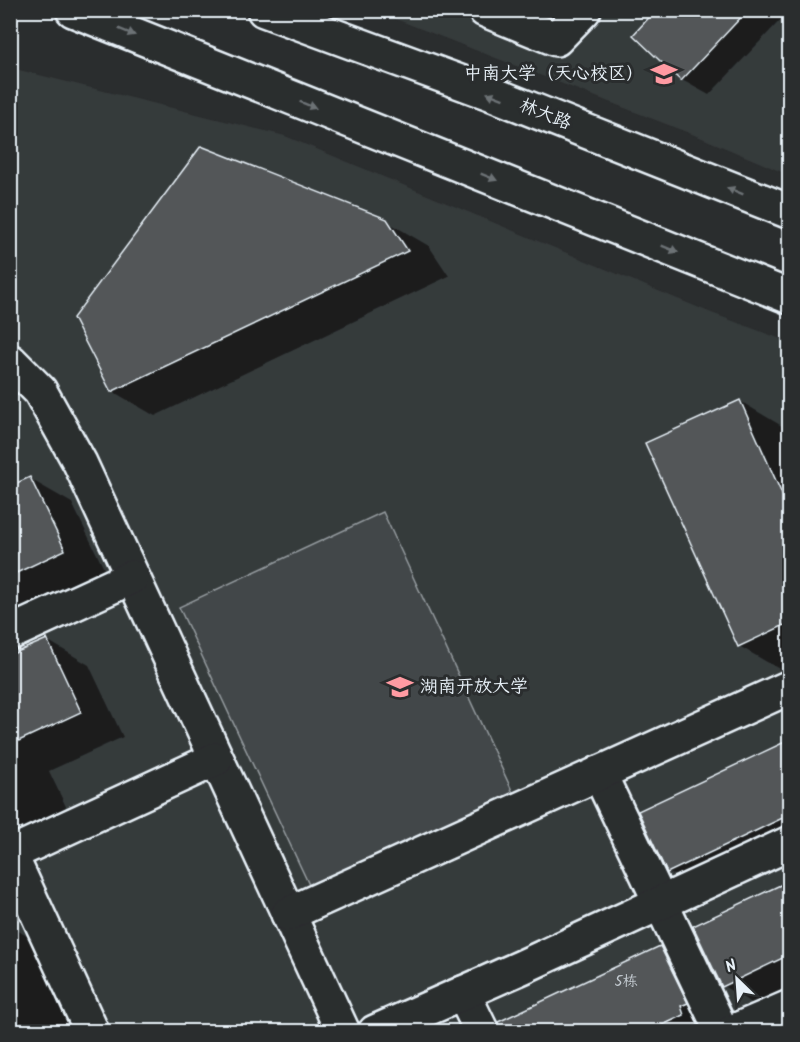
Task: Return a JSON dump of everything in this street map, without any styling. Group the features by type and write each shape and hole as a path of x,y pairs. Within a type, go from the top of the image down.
{"main road":[{"path":"73,10 789,297"},
{"name":"林大路","path":"264,10 490,93 789,212"},
{"path":"485,10 556,39 584,10"},
{"path":"10,361 40,391 80,463 343,1032"},
{"path":"10,633 132,577"},
{"path":"288,914 789,687"},
{"path":"92,1032 10,854 216,759"},
{"path":"598,773 722,1032"},
{"path":"375,1032 789,843"},
{"path":"463,993 482,1032"},
{"path":"732,1032 789,1007"}],"shaded area":[{"name":"中南大学（天心校区）","path":"375,11 789,11 789,175 702,138"},
{"name":"湖南开放大学","path":"11,68 285,136 709,312 789,342 789,1031 11,1032"},
{"path":"383,512 514,795 311,889 179,607"}],"building":[{"path":"656,10 748,10 681,81 633,35"},
{"path":"201,146 387,219 408,251 111,392 73,318"},
{"path":"740,400 789,510 789,623 738,647 645,443"},
{"path":"30,477 65,550 10,576 10,486"},
{"path":"47,639 81,712 10,745 10,655"},
{"path":"789,740 789,815 667,873 638,811"},
{"path":"789,881 789,955 722,987 693,926"},
{"path":"660,946 688,1003 681,1006 684,1015 648,1032 500,1032 498,1022"}],"place":[{"name":"中南大学（天心校区）","path":"664,74"},
{"name":"湖南开放大学","path":"400,687"}]}
